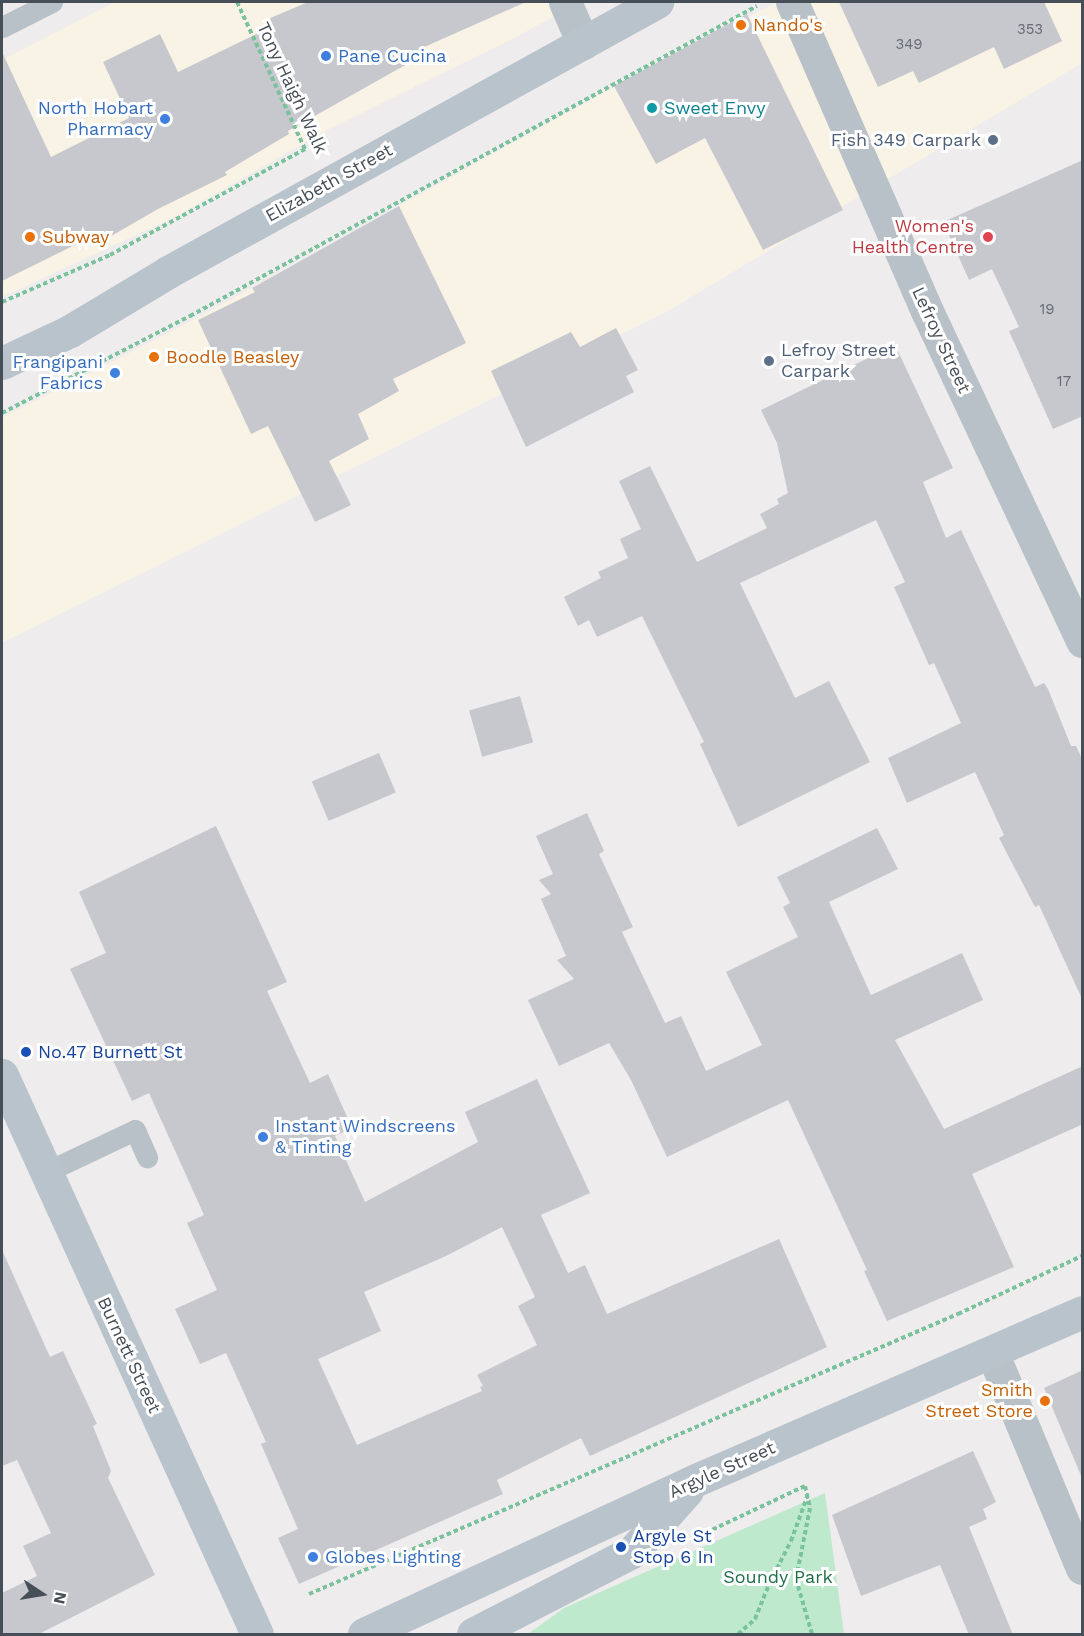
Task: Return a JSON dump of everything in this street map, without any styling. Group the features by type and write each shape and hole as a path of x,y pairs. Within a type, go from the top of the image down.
{"main road":[{"name":"Elizabeth Street","path":"2,363 70,331 168,272 657,2"},
{"name":"Burnett Street","path":"2,1075 257,1635"},
{"name":"Argyle Street","path":"364,1635 696,1480 1083,1312"},
{"path":"473,1635 632,1552 696,1480"}],"street":[{"path":"565,2 583,43"},
{"name":"Lefroy Street","path":"792,2 927,311 1083,641"},
{"path":"992,1352 1083,1568"}],"lane":[{"path":"2,27 52,2"},
{"path":"46,1172 135,1130 147,1157"}],"path":[{"name":"Tony Haigh Walk","path":"237,2 322,186"},
{"path":"2,413 190,316 766,2"},
{"path":"2,302 110,255 305,149"},
{"path":"309,1594 958,1314 1083,1256"},
{"path":"805,1486 810,1508 796,1579 812,1635"},
{"path":"738,1635 755,1619 770,1582 791,1541 807,1496"}],"shaded area":[{"path":"115,2 581,2 514,38 323,132 175,217 2,297 2,60"},
{"path":"777,2 1082,2 1082,63 668,311 2,643 2,418 197,318 601,94"}],"green space":[{"name":"Soundy Park","path":"825,1493 844,1634 528,1634 564,1608"}],"building":[{"path":"308,2 526,2 413,52 416,59 288,131 289,134 225,172 227,175 158,209 94,246 89,238 2,281 2,52 51,157 129,118 103,62 160,34 178,72 271,27 268,19"},
{"path":"839,2 1044,2 1062,41 1004,69 994,47 919,83 913,71 878,87"},
{"path":"747,14 843,210 763,250 705,138 656,164 614,86"},
{"path":"1083,160 1083,416 1053,429 1009,331 1019,327 992,269 969,280 943,222"},
{"path":"399,206 466,343 393,379 399,391 358,414 369,439 329,461 351,505 315,522 268,426 251,434 198,320 255,292 252,288"},
{"path":"616,328 638,370 626,376 634,392 526,447 491,371 571,332 580,347"},
{"path":"895,345 953,468 923,482 946,538 961,530 1035,687 1044,683 1048,689 1071,746 1076,746 1083,761 1083,1001 1039,905 1035,907 999,838 1004,835 975,772 907,803 888,758 961,723 934,663 929,665 894,587 905,582 876,520 740,583 795,698 829,681 870,762 738,827 700,744 704,742 642,616 597,637 589,620 578,626 564,597 601,578 598,572 628,558 620,539 641,529 619,481 650,466 697,562 767,528 760,514 779,504 777,499 788,493 777,443 761,410"},
{"path":"520,696 533,742 482,757 469,711"},
{"path":"379,753 396,793 329,821 312,782"},
{"path":"587,813 604,851 599,854 633,927 622,932 665,1023 681,1016 706,1071 762,1045 726,972 798,937 783,907 790,903 777,877 877,828 898,869 829,902 871,995 962,953 983,1000 895,1040 944,1129 1083,1066 1083,1124 972,1174 1014,1267 887,1321 864,1271 867,1270 788,1100 667,1157 631,1080 609,1043 559,1066 528,1000 574,979 557,960 566,956 541,899 551,894 539,880 553,874 536,836"},
{"path":"216,826 287,982 267,991 310,1083 328,1074 352,1128 335,1136 365,1202 478,1142 465,1112 537,1079 590,1193 541,1215 568,1273 585,1265 607,1314 779,1239 827,1347 590,1456 581,1438 497,1480 503,1494 299,1584 278,1538 298,1529 261,1444 266,1442 226,1353 200,1364 175,1309 217,1290 187,1223 204,1215 149,1093 132,1101 70,969 106,953 79,892","holes":["502,1227 535,1297 518,1306 537,1345 477,1375 483,1386 480,1387 482,1391 357,1445 318,1359 381,1331 364,1292 446,1256"]},
{"path":"2,1250 50,1357 63,1351 97,1424 93,1426 111,1471 108,1478 155,1575 37,1635 2,1635 2,1593 37,1576 23,1546 51,1533 17,1460 2,1466"},
{"path":"1083,1370 1082,1478 1044,1388"},
{"path":"973,1451 996,1502 983,1509 987,1519 969,1527 1013,1635 969,1635 940,1565 861,1596 832,1515"}],"place":[{"name":"Nando's","path":"741,25"},
{"name":"Pane Cucina","path":"326,56"},
{"name":"Sweet Envy","path":"652,108"},
{"name":"North Hobart Pharmacy","path":"165,119"},
{"name":"Fish 349 Carpark","path":"993,140"},
{"name":"Subway","path":"30,237"},
{"name":"Women's Health Centre","path":"988,237"},
{"name":"Boodle Beasley","path":"154,357"},
{"name":"Lefroy Street Carpark","path":"769,361"},
{"name":"Frangipani Fabrics","path":"115,373"},
{"name":"No.47 Burnett St","path":"26,1052"},
{"name":"Instant Windscreens & Tinting","path":"263,1137"},
{"name":"Smith Street Store","path":"1045,1401"},
{"name":"Argyle St Stop 6 In","path":"621,1547"},
{"name":"Globes Lighting","path":"313,1557"}]}
